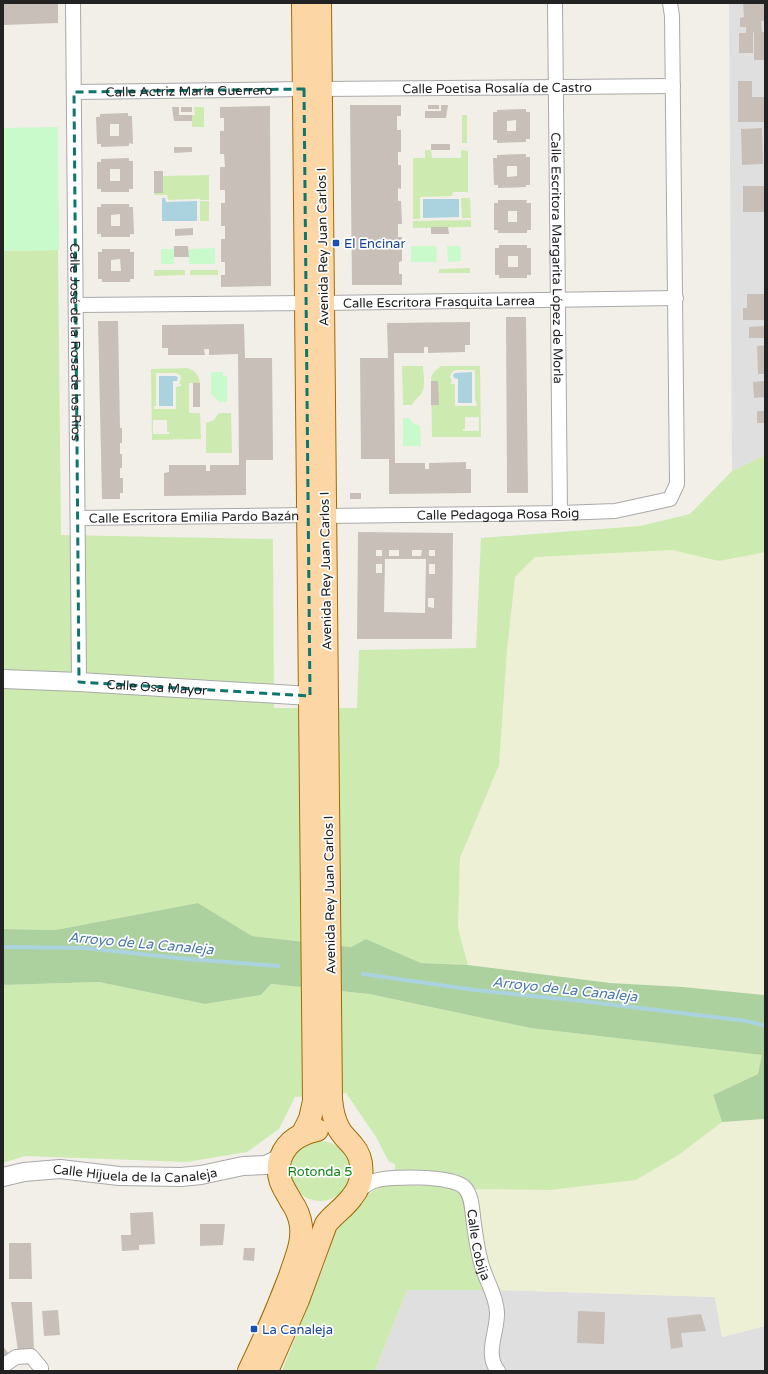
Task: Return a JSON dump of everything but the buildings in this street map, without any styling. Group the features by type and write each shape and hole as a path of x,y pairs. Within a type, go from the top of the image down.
{"main road":[{"name":"Avenida Rey Juan Carlos I","path":"303,3 312,89 317,516 331,1099 335,1120 344,1137 354,1146 360,1158"},
{"name":"Avenida Rey Juan Carlos I","path":"312,89 320,3"},
{"name":"Avenida Rey Juan Carlos I","path":"249,1371 272,1320 302,1238 301,1226 292,1201 284,1191 273,1172 279,1165 284,1152 292,1141 303,1133 310,1119 314,1101 310,696 317,516"},
{"path":"303,1133 317,1130 331,1131 344,1137"},
{"path":"267,1371 298,1300 326,1224 359,1186 362,1172 360,1158"},
{"path":"292,1201 303,1209 316,1212 329,1212 349,1199"}],"street":[{"name":"Calle José de la Rosa de los Ríos","path":"73,3 79,518 79,682"},
{"name":"Calle Escritora Margarita López de Morla","path":"555,3 560,513"},
{"path":"670,3 672,16 676,298"},
{"name":"Calle Poetisa Rosalía de Castro","path":"312,89 673,86"},
{"name":"Calle Actriz María Guerrero","path":"74,92 312,89"},
{"name":"Calle Escritora Frasquita Larrea","path":"77,305 676,298"},
{"name":"Calle Pedagoga Rosa Roig","path":"317,516 615,511 670,499 678,484 676,298"},
{"name":"Calle Escritora Emilia Pardo Bazán","path":"79,518 317,516"},
{"name":"Calle Osa Mayor","path":"3,679 79,682 310,696"},
{"name":"Calle Cobija","path":"360,1158 375,1171 393,1178"},
{"name":"Calle Hijuela de la Canaleja","path":"3,1177 24,1172 60,1169 119,1176 181,1177 201,1175 244,1166 273,1172"},
{"name":"Calle Cobija","path":"349,1199 374,1181 393,1178 428,1178 452,1182 463,1187 471,1201 482,1268 495,1298 497,1314 491,1355 495,1368 498,1371"},
{"path":"3,1366 16,1357 31,1356 41,1368 41,1371"}],"highlighted area":[{"path":"304,89 310,696 79,682 74,92"}],"shaded area":[{"path":"729,3 765,3 765,455 732,471"},
{"path":"407,1290 498,1290 715,1297 722,1337 765,1326 765,1371 375,1371"}],"green space":[{"path":"194,107 204,107 204,127 192,127 192,115 195,115"},
{"path":"462,115 467,115 467,143 462,143"},
{"path":"58,127 59,250 3,251 3,128"},
{"path":"425,150 431,150 432,158 461,158 461,150 468,151 468,192 453,192 452,196 420,197 420,219 413,219 413,158 425,158"},
{"path":"209,175 209,200 200,200 198,198 168,200 167,195 154,195 154,193 163,193 163,176"},
{"path":"461,198 470,198 471,218 462,218"},
{"path":"200,201 209,201 209,221 200,221"},
{"path":"471,220 471,227 413,228 413,221"},
{"path":"411,246 436,246 437,262 411,262"},
{"path":"447,246 460,246 461,261 448,262"},
{"path":"215,248 215,264 189,264 189,249"},
{"path":"161,249 174,249 174,264 161,264"},
{"path":"58,250 61,535 273,539 274,708 357,708 359,650 476,648 481,538 640,526 690,514 732,471 765,455 765,552 719,561 672,550 535,557 515,577 507,650 499,765 460,858 458,928 468,965 421,963 366,939 351,947 252,936 198,903 55,930 3,929 3,251"},
{"path":"470,268 470,273 439,273 439,269"},
{"path":"154,270 185,270 185,275 154,276"},
{"path":"190,270 218,270 218,275 190,275"},
{"path":"402,366 423,366 423,389 412,405 403,405"},
{"path":"441,366 480,366 481,437 432,437 431,377","holes":["456,370 475,370 475,398 477,406 455,406 455,384 451,384 452,380 450,377 452,372","465,417 479,417 479,431 463,431 463,429 465,429"]},
{"path":"187,368 196,373 200,383 189,383 189,413 200,413 201,439 152,440 151,369","holes":["156,373 176,373 180,375 181,379 179,384 181,384 181,386 176,387 176,409 154,409 154,406 156,406","153,420 167,420 167,432 169,432 169,434 153,434"]},
{"path":"211,372 223,372 223,376 227,376 227,402 219,402 215,397 213,397 213,395 211,395"},
{"path":"219,413 231,413 232,453 206,453 206,423 214,420"},
{"path":"403,418 409,418 413,423 420,426 421,446 403,446"},
{"path":"644,548 765,549 765,995 683,987 610,983 468,965 458,928 460,858 478,815 507,650 515,567 529,550"},
{"path":"198,903 252,936 351,947 366,939 421,963 468,965 610,983 683,987 765,995 765,1119 722,1122 713,1095 758,1074 762,1055 530,1028 369,994 271,984 261,995 205,1004 99,982 3,985 3,929 55,930"},
{"path":"99,982 205,1004 261,995 271,984 369,994 530,1028 763,1055 758,1074 713,1095 722,1122 680,1154 636,1180 550,1190 470,1189 466,1181 455,1174 395,1170 395,1164 389,1162 376,1137 346,1093 295,1097 279,1129 247,1152 187,1162 25,1156 3,1163 3,985"},
{"path":"765,1119 765,1326 722,1337 715,1297 498,1290 484,1254 470,1189 550,1190 636,1180 680,1154 722,1122"},
{"name":"Rotonda 5","path":"314,1141 326,1141 337,1146 345,1154 350,1165 348,1183 337,1196 326,1201 314,1201 303,1196 295,1188 290,1177 290,1165 295,1154 303,1146"},
{"path":"380,1186 448,1186 461,1193 466,1200 488,1290 407,1290 375,1371 282,1371 325,1263 335,1233 342,1223 360,1206 366,1196"}],"water":[{"path":"162,198 165,198 166,202 197,201 197,221 162,221"},
{"path":"423,199 459,199 459,217 423,218"},
{"path":"472,372 472,403 458,403 458,379 454,378 453,375 455,373"},
{"path":"159,376 178,377 177,381 173,381 173,406 159,406"}],"waterway":[{"name":"Arroyo de La Canaleja","path":"3,947 86,948 187,959 278,966"},
{"name":"Arroyo de La Canaleja","path":"363,974 475,990 747,1021 765,1026"}],"place":[{"name":"El Encinar","path":"336,243"},
{"name":"La Canaleja","path":"254,1329"}]}
